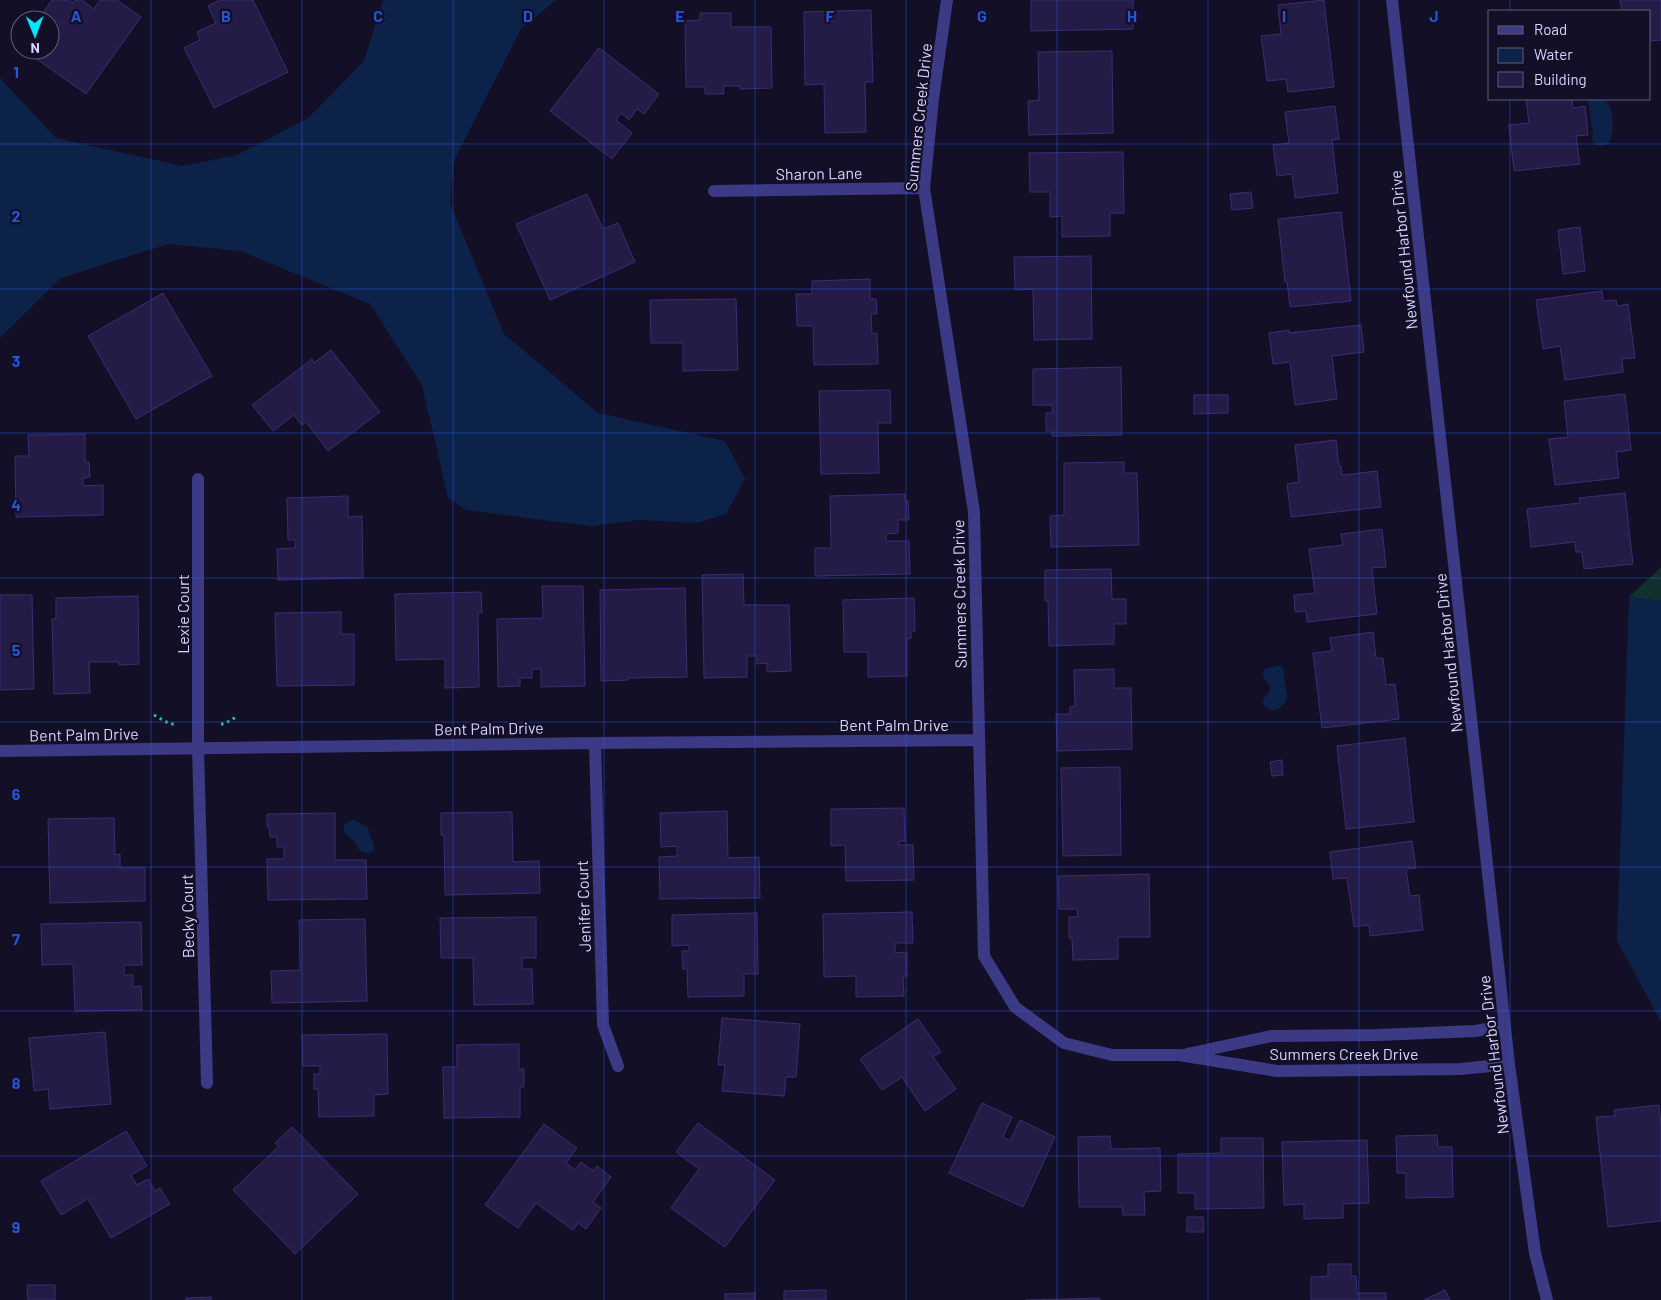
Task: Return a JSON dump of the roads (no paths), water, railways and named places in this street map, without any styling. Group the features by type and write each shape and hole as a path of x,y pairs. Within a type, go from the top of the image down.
{"street":[{"name":"Summers Creek Drive","path":"947,0 933,99 924,188 974,512 984,956 1015,1007 1064,1043 1112,1055 1180,1055 1277,1071 1461,1069 1509,1064"},
{"name":"Newfound Harbor Drive","path":"1392,0 1509,1064 1534,1253 1547,1300"},
{"name":"Sharon Lane","path":"714,191 924,188"},
{"name":"Lexie Court","path":"198,479 198,748"},
{"name":"Bent Palm Drive","path":"0,751 978,740"},
{"name":"Jenifer Court","path":"595,743 603,1025 618,1066"},
{"name":"Becky Court","path":"198,748 207,1083"},
{"name":"Summers Creek Drive","path":"1180,1055 1270,1036 1378,1035 1475,1031 1505,1026"}],"water":[{"path":"383,0 556,0 521,29 454,161 450,203 504,334 598,413 725,441 745,479 726,514 697,523 640,520 591,526 466,510 448,498 422,385 370,304 240,251 168,244 61,278 0,338 0,78 56,138 182,166 237,155 308,118 364,61"},
{"path":"1606,100 1611,109 1613,126 1609,143 1600,146 1592,140 1593,133 1588,101"},
{"path":"1629,597 1661,601 1661,1022 1617,941"},
{"path":"1281,666 1284,670 1287,695 1281,707 1271,710 1262,701 1270,690 1270,686 1262,675 1265,669"},
{"path":"353,819 368,828 374,850 367,853 360,851 355,842 344,832 344,825"}]}
